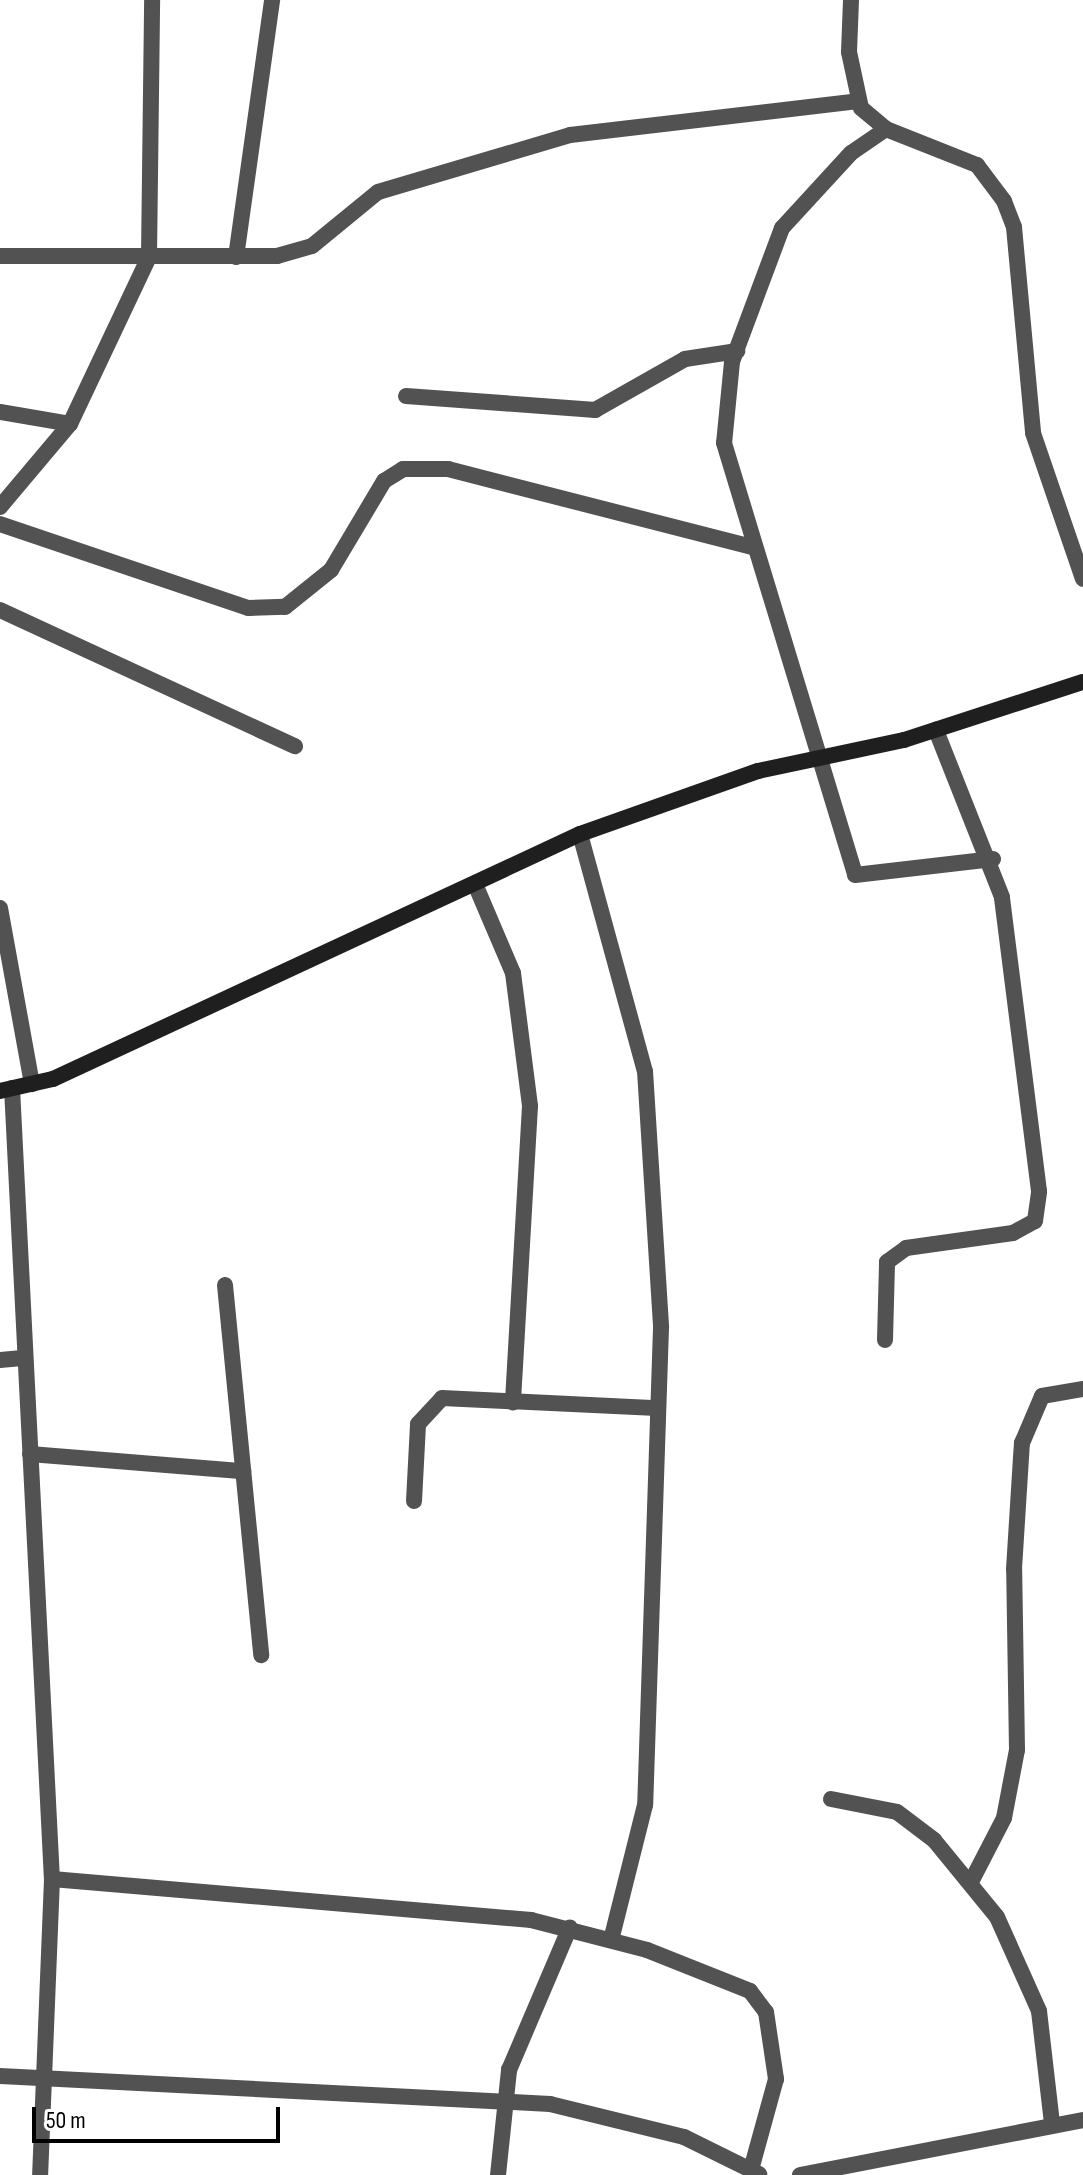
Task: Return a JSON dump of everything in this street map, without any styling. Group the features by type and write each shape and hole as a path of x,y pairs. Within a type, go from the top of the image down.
{"street":[{"path":"0,507 70,424 149,257 152,0"},
{"path":"236,257 272,0"},
{"path":"851,0 849,52 858,101 886,129 977,165 1004,201 1014,227 1033,433 1083,579"},
{"path":"0,256 236,257 297,252 378,192 570,135 858,101"},
{"path":"886,129 851,153 782,228 737,351 724,443 752,547 855,875 993,859"},
{"path":"406,396 595,410 685,359 737,351"},
{"path":"0,412 70,424"},
{"path":"0,524 248,608 285,607 331,570 384,481 403,469 448,469 752,547"},
{"path":"0,610 295,746"},
{"path":"40,2175 40,2078 52,1879 25,1358 6,1090 32,1084 580,834 758,771 936,730 1083,682"},
{"path":"885,1340 887,1262 906,1248 1013,1233 1035,1221 1039,1191 993,859 936,730"},
{"path":"580,834 645,1071 661,1328 645,1805 611,1940"},
{"path":"475,884 513,973 530,1106 513,1403"},
{"path":"0,908 32,1084"},
{"path":"225,1285 261,1655"},
{"path":"0,1360 25,1358"},
{"path":"972,1880 1004,1818 1017,1750 1014,1569 1022,1443 1042,1396 1083,1389"},
{"path":"414,1501 426,1408 442,1398 657,1408"},
{"path":"30,1454 243,1471"},
{"path":"831,1799 897,1812 972,1880 1016,1953 1039,2011 1052,2123"},
{"path":"0,2076 502,2101 629,2120 684,2137 755,2173 776,2079 766,2012 750,1991 570,1927 52,1879"},
{"path":"498,2175 502,2101 518,2043 570,1927"},
{"path":"807,2174 1052,2123 1083,2120"}]}
